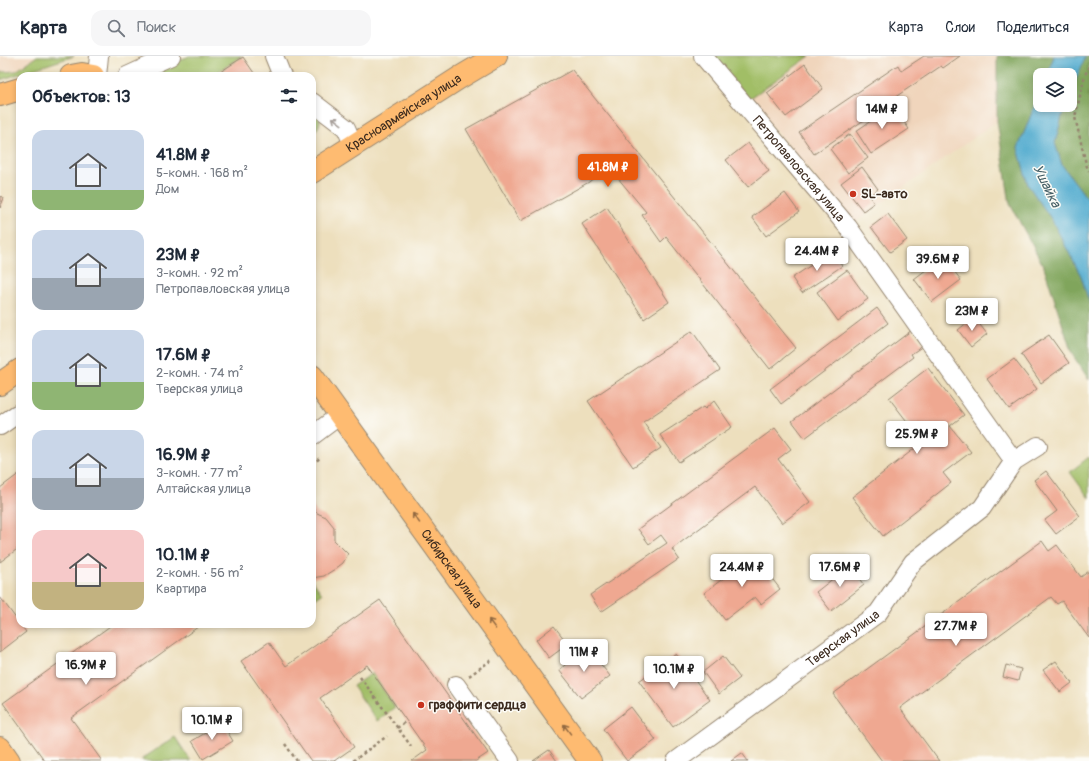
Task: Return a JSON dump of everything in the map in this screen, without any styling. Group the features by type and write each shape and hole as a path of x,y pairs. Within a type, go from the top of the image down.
{"main road":[{"name":"Красноармейская улица","path":"316,170 496,56"},
{"path":"0,95 16,90"},
{"path":"0,384 16,373"},
{"name":"Сибирская улица","path":"316,382 590,761"},
{"path":"0,748 9,761"}],"street":[{"path":"97,72 99,56"},
{"path":"136,72 171,56"},
{"path":"274,56 280,72"},
{"name":"Петропавловская улица","path":"703,56 848,227 1014,461"},
{"path":"316,105 346,128 354,146"},
{"path":"0,426 16,415"},
{"path":"316,433 340,415"},
{"name":"Тверская улица","path":"676,761 878,613 913,562 982,508 1014,461 1038,446"},
{"path":"456,685 510,761"}],"path":[{"path":"1089,66 1085,75 1075,117 1089,171"},
{"path":"316,461 320,458"},
{"path":"456,685 497,656"},
{"path":"360,677 411,746"},
{"path":"397,728 406,721"},
{"path":"353,761 387,736"},
{"path":"285,744 297,761"}],"shaded area":[{"path":"0,56 74,56 25,72 16,72 16,75 0,80"},
{"path":"810,56 997,56 997,121 854,223 749,99"}],"green space":[{"path":"37,56 74,56 25,72 16,72 16,75 0,80 0,72 16,71"},
{"path":"189,56 242,56 218,72 153,72"},
{"path":"712,56 810,56 749,99"},
{"path":"997,56 1054,56 1050,68 1033,68 1033,110 1018,148 1028,185 1052,220 1081,276 1089,302 1089,380 1072,354 1044,267 1010,204 997,121"},
{"path":"1085,56 1089,56 1089,201 1062,165 1055,143 1063,112 1077,112 1077,76"},
{"path":"316,114 320,119 316,130"},
{"path":"1089,457 1089,498 1070,472"},
{"path":"316,586 322,594 316,598"},
{"path":"372,673 395,707 377,721 353,686"},
{"path":"175,737 191,761 143,761 142,759"}],"water":[{"path":"1054,56 1086,56 1077,77 1077,68 1050,68"},
{"name":"Ушайка","path":"1033,110 1033,112 1063,112 1055,143 1062,165 1089,201 1089,302 1081,276 1052,220 1028,185 1018,148"}],"building":[{"path":"924,56 960,56 943,68 941,66 814,154 799,132 898,65 901,71"},
{"path":"243,57 253,72 220,72"},
{"path":"805,64 823,89 786,117 767,93"},
{"path":"572,70 796,348 770,369 666,237 661,242 642,215 646,212 608,166 589,182 520,221 466,129"},
{"path":"893,106 909,129 871,154 856,131"},
{"path":"850,134 868,158 848,173 830,149"},
{"path":"748,143 769,171 748,187 726,160"},
{"path":"862,167 878,189 869,196 874,203 863,211 841,183"},
{"path":"785,193 799,212 766,236 752,217"},
{"path":"0,196 4,198 0,208"},
{"path":"607,207 669,302 644,319 582,224"},
{"path":"888,214 907,240 890,252 871,227"},
{"path":"832,251 842,266 802,293 792,278"},
{"path":"943,257 961,280 932,302 914,279"},
{"path":"847,270 868,299 838,321 817,292"},
{"path":"877,308 888,323 781,404 770,389"},
{"path":"974,317 987,334 971,347 958,330"},
{"path":"912,330 923,346 911,354 913,357 805,438 792,421"},
{"path":"692,331 720,370 643,422 661,448 633,467 588,401"},
{"path":"1049,335 1069,363 1041,383 1021,354"},
{"path":"1014,359 1037,389 1009,409 987,379"},
{"path":"928,368 964,415 950,426 971,452 943,473 951,483 883,536 852,497 923,442 889,398"},
{"path":"714,401 732,427 679,462 660,435 703,407 705,409"},
{"path":"775,428 791,449 778,459 810,502 782,523 755,487 672,549 679,559 601,612 590,595 667,543 661,535 649,544 638,529"},
{"path":"1046,471 1080,516 1056,534 1045,520 1057,511 1034,480"},
{"path":"16,476 16,550 0,562 0,488"},
{"path":"316,511 326,517 334,527 334,540 348,554 343,563 324,576 316,577"},
{"path":"1042,541 1049,551 1057,545 1081,577 1089,571 1089,638 1062,601 1057,604 1051,597 900,708 939,761 882,761 833,694"},
{"path":"754,555 780,589 761,604 755,597 725,620 704,593"},
{"path":"849,566 864,585 831,611 816,592"},
{"path":"0,597 16,619 16,628 23,628 26,632 0,652"},
{"path":"380,600 488,753 476,761 412,761 427,750 367,665 320,698 354,747 334,761 311,761 241,661 269,642 286,666"},
{"path":"554,626 568,644 549,658 536,640"},
{"path":"107,628 196,628 71,718 102,761 45,761 3,703"},
{"path":"587,647 610,676 581,698 559,670"},
{"path":"676,654 710,700 673,727 639,681"},
{"path":"723,656 740,678 719,694 703,672"},
{"path":"1056,661 1072,683 1060,692 1043,670"},
{"path":"1006,665 1021,669 1018,681 1003,677"},
{"path":"631,707 656,740 627,761 603,729"},
{"path":"222,723 233,741 203,759 192,741"},
{"path":"549,750 557,761 533,761"},
{"path":"742,753 748,761 731,761"}],"place":[{"name":"SL-авто","path":"853,194"},
{"name":"граффити сердца","path":"421,705"}]}
